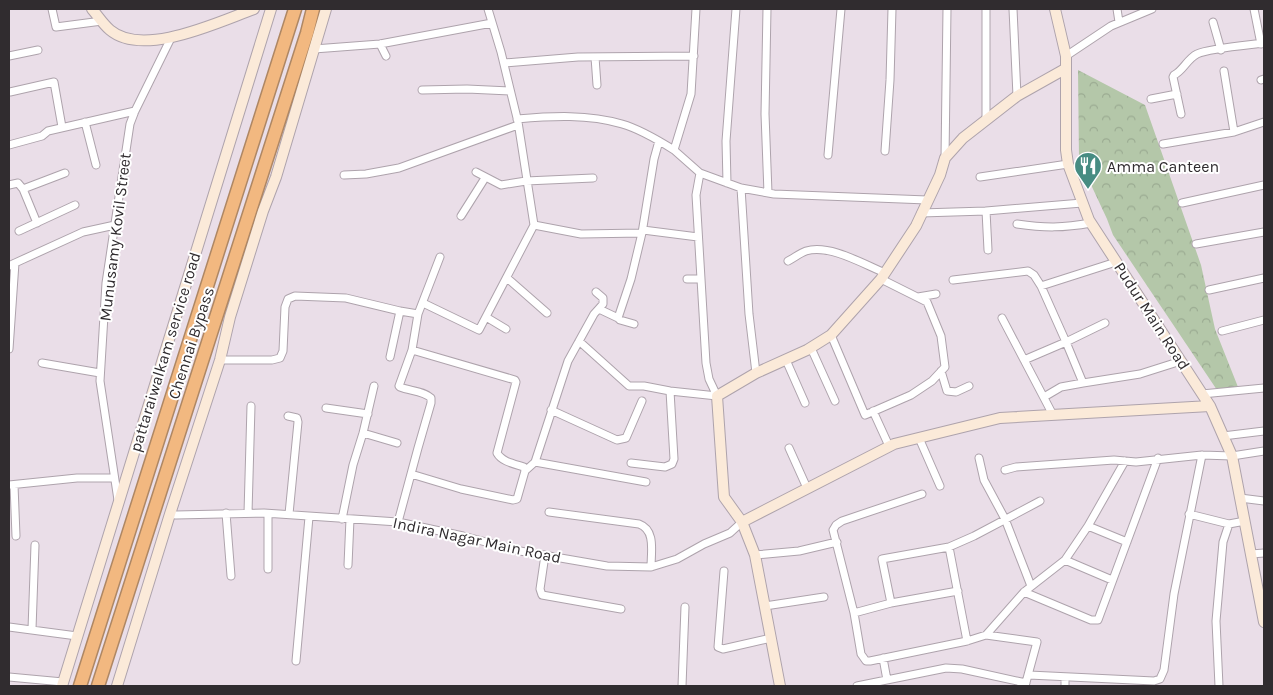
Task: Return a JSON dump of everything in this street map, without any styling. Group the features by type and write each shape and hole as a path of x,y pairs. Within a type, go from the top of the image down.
{"highway":[{"name":"Chennai Bypass","path":"80,686 295,9"},
{"name":"Chennai Bypass","path":"98,686 307,33 313,9"}],"street":[{"path":"52,9 56,27 102,21"},
{"path":"92,9 110,30 133,40 171,38 254,9"},
{"path":"117,686 220,360 230,317 263,210 276,177 326,9"},
{"path":"423,303 479,330 534,225 518,122 504,63 488,9"},
{"path":"674,150 690,94 696,9"},
{"path":"727,183 726,141 736,9"},
{"path":"767,9 765,114 768,193"},
{"path":"828,155 841,9"},
{"path":"885,151 892,9"},
{"path":"580,340 629,386 646,386 670,391 717,396 756,374 810,348 831,335 883,276 916,226 940,175 945,158 947,9"},
{"path":"986,9 986,122"},
{"path":"1012,9 1017,96"},
{"name":"Pudur Main Road","path":"1055,9 1066,56 1066,150 1068,164 1091,223 1210,406 1232,456 1262,598 1264,622"},
{"path":"1117,9 1119,22"},
{"path":"1066,56 1110,26 1152,9"},
{"path":"1181,114 1173,78 1174,75 1179,73 1185,64 1200,53 1263,44 1254,9"},
{"name":"pattaraiwalkam service road","path":"62,684 269,13"},
{"path":"1213,22 1221,50"},
{"path":"314,49 380,44 492,23"},
{"name":"Munusamy Kovil Street","path":"118,504 100,381 106,283 130,124 171,38"},
{"path":"380,44 386,56"},
{"path":"9,56 38,50"},
{"path":"504,63 595,57 694,56"},
{"path":"595,57 597,84"},
{"path":"945,158 963,138 1017,96 1065,69"},
{"path":"1224,71 1234,132"},
{"path":"10,92 54,82 62,128"},
{"path":"422,90 467,89 510,91"},
{"path":"1151,99 1177,94"},
{"path":"9,145 42,136 48,131 135,111"},
{"path":"344,175 366,174 399,168 518,122 553,116 602,120 623,124 674,150 700,173 741,188 768,193 927,200"},
{"path":"85,122 96,165"},
{"path":"1163,144 1234,132 1264,122"},
{"path":"618,318 631,279 642,232 659,141"},
{"path":"980,176 1068,164"},
{"path":"476,172 501,185 526,181 593,178"},
{"path":"23,189 64,173"},
{"path":"700,173 697,191 698,237 706,363 709,378 717,396 724,497 742,522 755,555 780,686"},
{"path":"461,216 485,178"},
{"path":"9,185 18,183 23,189 37,223"},
{"path":"1182,203 1264,185"},
{"path":"741,188 749,314 756,374"},
{"path":"922,213 986,211 1082,203"},
{"path":"19,231 75,205"},
{"path":"986,211 988,250"},
{"path":"1017,224 1045,228 1091,223"},
{"path":"9,349 12,265 83,232 114,225"},
{"path":"534,225 581,234 642,232 698,237"},
{"path":"1196,244 1264,232"},
{"path":"788,261 805,251 822,250 835,252 883,276 927,302 942,336 945,367 932,381 911,395 865,416 831,335"},
{"path":"398,522 432,403 428,395 400,387 412,350 418,314 440,257"},
{"path":"1041,286 1116,262"},
{"path":"953,280 1028,270 1034,275 1041,286 1083,384"},
{"path":"506,278 547,313"},
{"path":"687,278 701,280"},
{"path":"1209,290 1264,278"},
{"path":"411,474 461,489 513,500 517,499 525,471 535,462 568,361 594,314 603,304 603,298 596,292"},
{"path":"918,297 936,294"},
{"path":"220,360 272,360 280,358 283,351 285,307 288,299 295,296 346,298 418,314"},
{"path":"599,309 620,320 634,324"},
{"path":"390,357 400,310"},
{"path":"486,317 506,329"},
{"path":"1002,318 1053,415"},
{"path":"1222,331 1264,320"},
{"path":"1024,360 1105,324"},
{"path":"810,348 835,401"},
{"path":"412,350 515,380 497,453 502,460 524,467 525,471"},
{"path":"786,360 805,403"},
{"path":"1044,397 1061,387 1140,374 1181,362"},
{"path":"42,363 100,373"},
{"path":"941,371 948,391 956,392 968,386"},
{"path":"342,519 353,466 363,434 374,386"},
{"path":"1202,394 1264,388"},
{"path":"631,462 665,467 672,464 674,459 670,391"},
{"path":"551,410 613,439 622,440 626,438 642,401"},
{"path":"248,513 251,406"},
{"path":"742,522 889,446 918,438 1000,418 1210,406"},
{"path":"326,408 368,414"},
{"path":"873,411 889,446"},
{"path":"288,416 298,418 289,514"},
{"path":"1223,436 1264,431"},
{"path":"363,434 397,443"},
{"path":"918,438 940,486"},
{"path":"788,448 807,488"},
{"path":"1005,470 1016,467 1114,460 1136,462 1158,458 1202,455 1232,456 1264,451"},
{"path":"1029,675 1154,681 1160,679 1164,670 1174,594 1202,455"},
{"path":"979,458 984,480 1005,518 1031,586"},
{"path":"1024,592 1091,620 1098,620 1158,458"},
{"path":"986,636 1024,592 1065,560 1088,526 1125,461"},
{"path":"535,462 646,482"},
{"path":"16,536 11,485 77,478 114,478"},
{"path":"857,686 946,668 962,669 1025,685 1029,675 1037,642 986,636 866,661 861,654 854,614 833,530 842,521 922,494"},
{"path":"1240,498 1264,501"},
{"path":"891,603 882,560 949,547 1040,501"},
{"path":"549,512 646,526 651,534 651,567"},
{"path":"226,513 231,576"},
{"name":"Indira Nagar Main Road","path":"170,514 289,514 398,522 545,555 608,566 651,567 677,559 704,544 730,533 742,522"},
{"path":"268,514 268,569"},
{"path":"1189,514 1229,524 1245,520"},
{"path":"296,661 309,516"},
{"path":"348,565 350,519"},
{"path":"1218,686 1216,621 1223,542 1229,524"},
{"path":"1088,526 1127,542"},
{"path":"755,555 799,551 837,542"},
{"path":"32,629 35,545"},
{"path":"949,547 968,641"},
{"path":"1252,554 1264,553"},
{"path":"545,555 540,589 542,595 621,609"},
{"path":"1065,560 1112,580"},
{"path":"724,571 718,647 723,649 771,638"},
{"path":"854,614 891,603 958,591"},
{"path":"765,606 824,597"},
{"path":"682,686 685,607"},
{"path":"9,627 77,636"},
{"path":"883,658 887,680"},
{"path":"9,677 62,684"},
{"path":"1065,677 1065,686"}],"green space":[{"path":"1078,70 1145,105 1201,265 1215,329 1238,387 1217,390 1113,235 1079,159"}],"place":[{"name":"Amma Canteen","path":"1088,190"}]}
